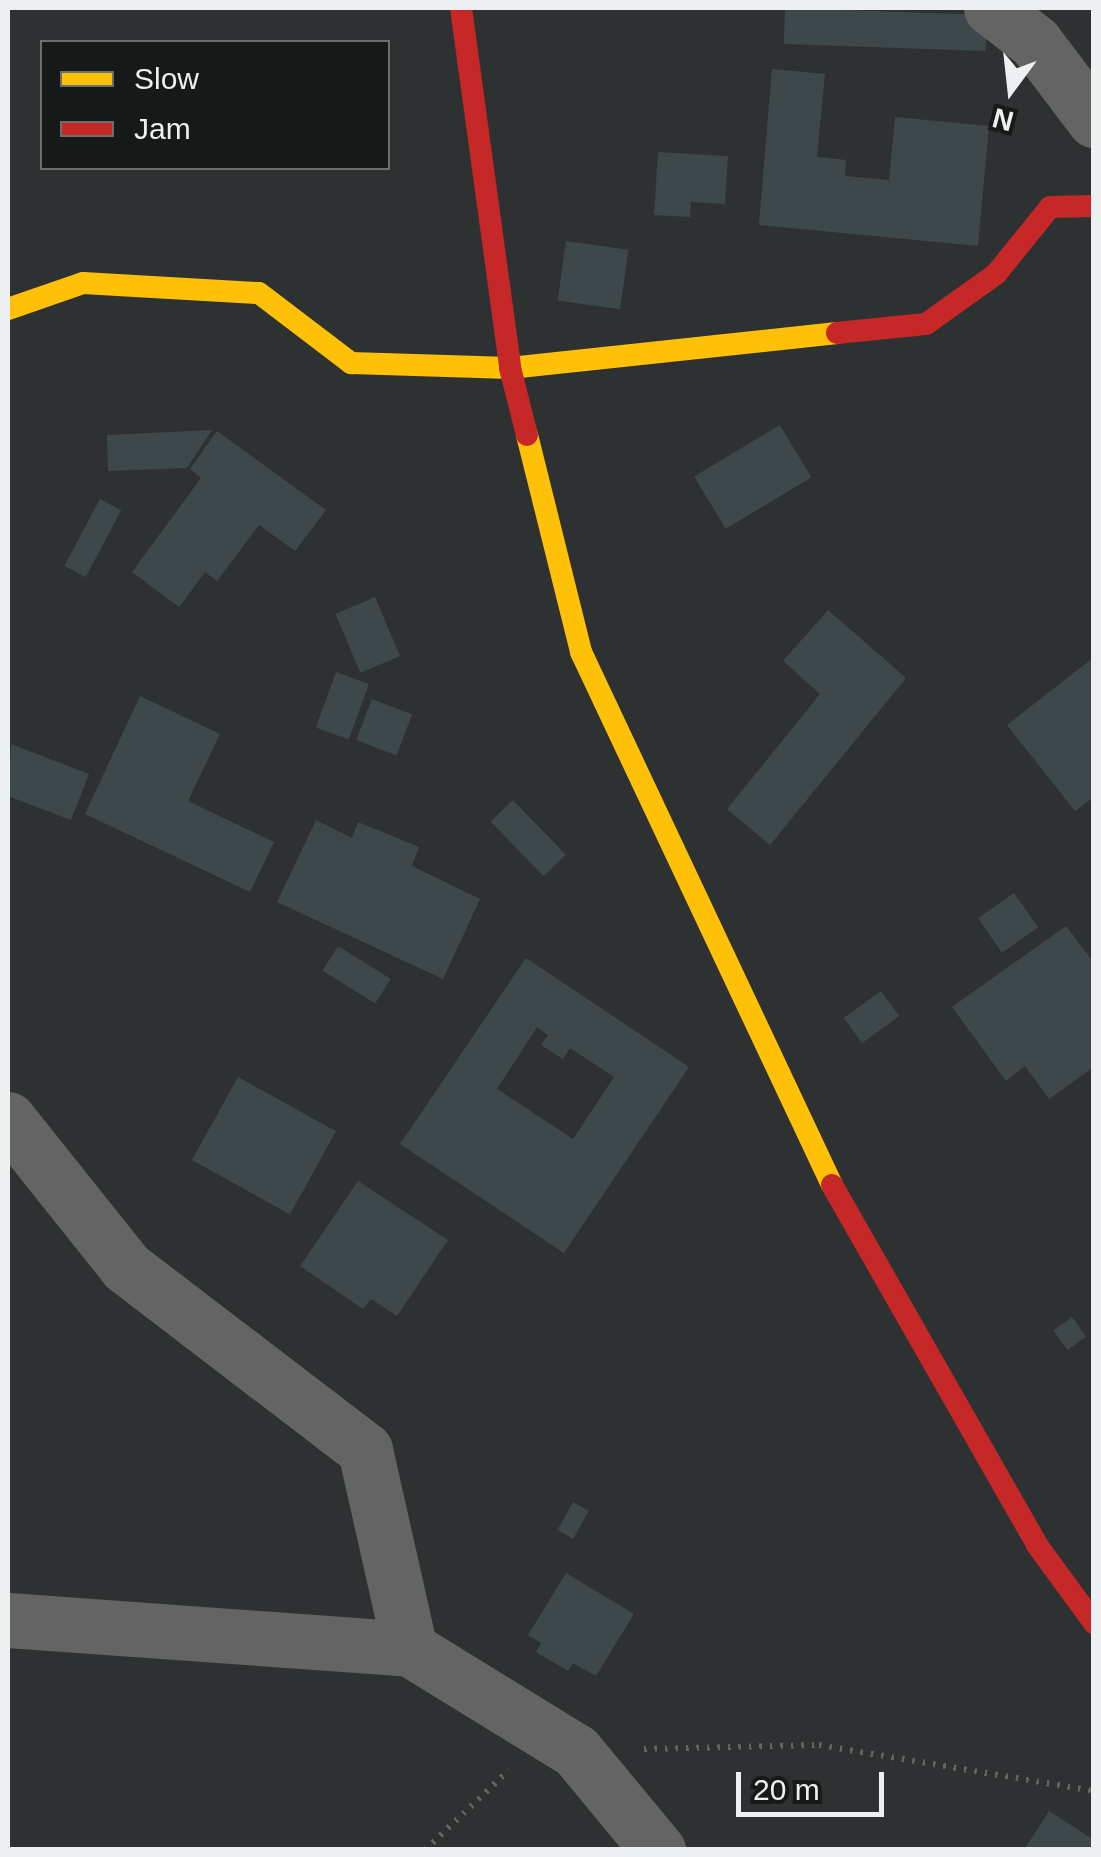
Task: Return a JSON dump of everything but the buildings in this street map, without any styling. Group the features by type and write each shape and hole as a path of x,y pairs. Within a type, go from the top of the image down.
{"street":[{"path":"461,8 510,368 581,652 848,1219 1037,1544 1094,1624"},
{"path":"991,8 1035,42 1094,120"},
{"path":"8,309 83,283 258,293 351,364 510,368 926,324 996,274 1050,207 1094,206"},
{"path":"8,1119 126,1268 365,1450 410,1649"},
{"path":"8,1620 410,1649 576,1751 658,1850"}],"path":[{"path":"425,1850 500,1773 576,1751 819,1745 1094,1791"}],"traffic: slow":[{"path":"8,309 83,283 259,293 351,363 510,368 837,333"},
{"path":"527,435 581,652 832,1185"}],"traffic: jam":[{"path":"461,8 510,368 527,435"},
{"path":"837,333 926,324 996,274 1050,207 1094,206"},
{"path":"832,1185 1037,1545 1094,1623"}]}
